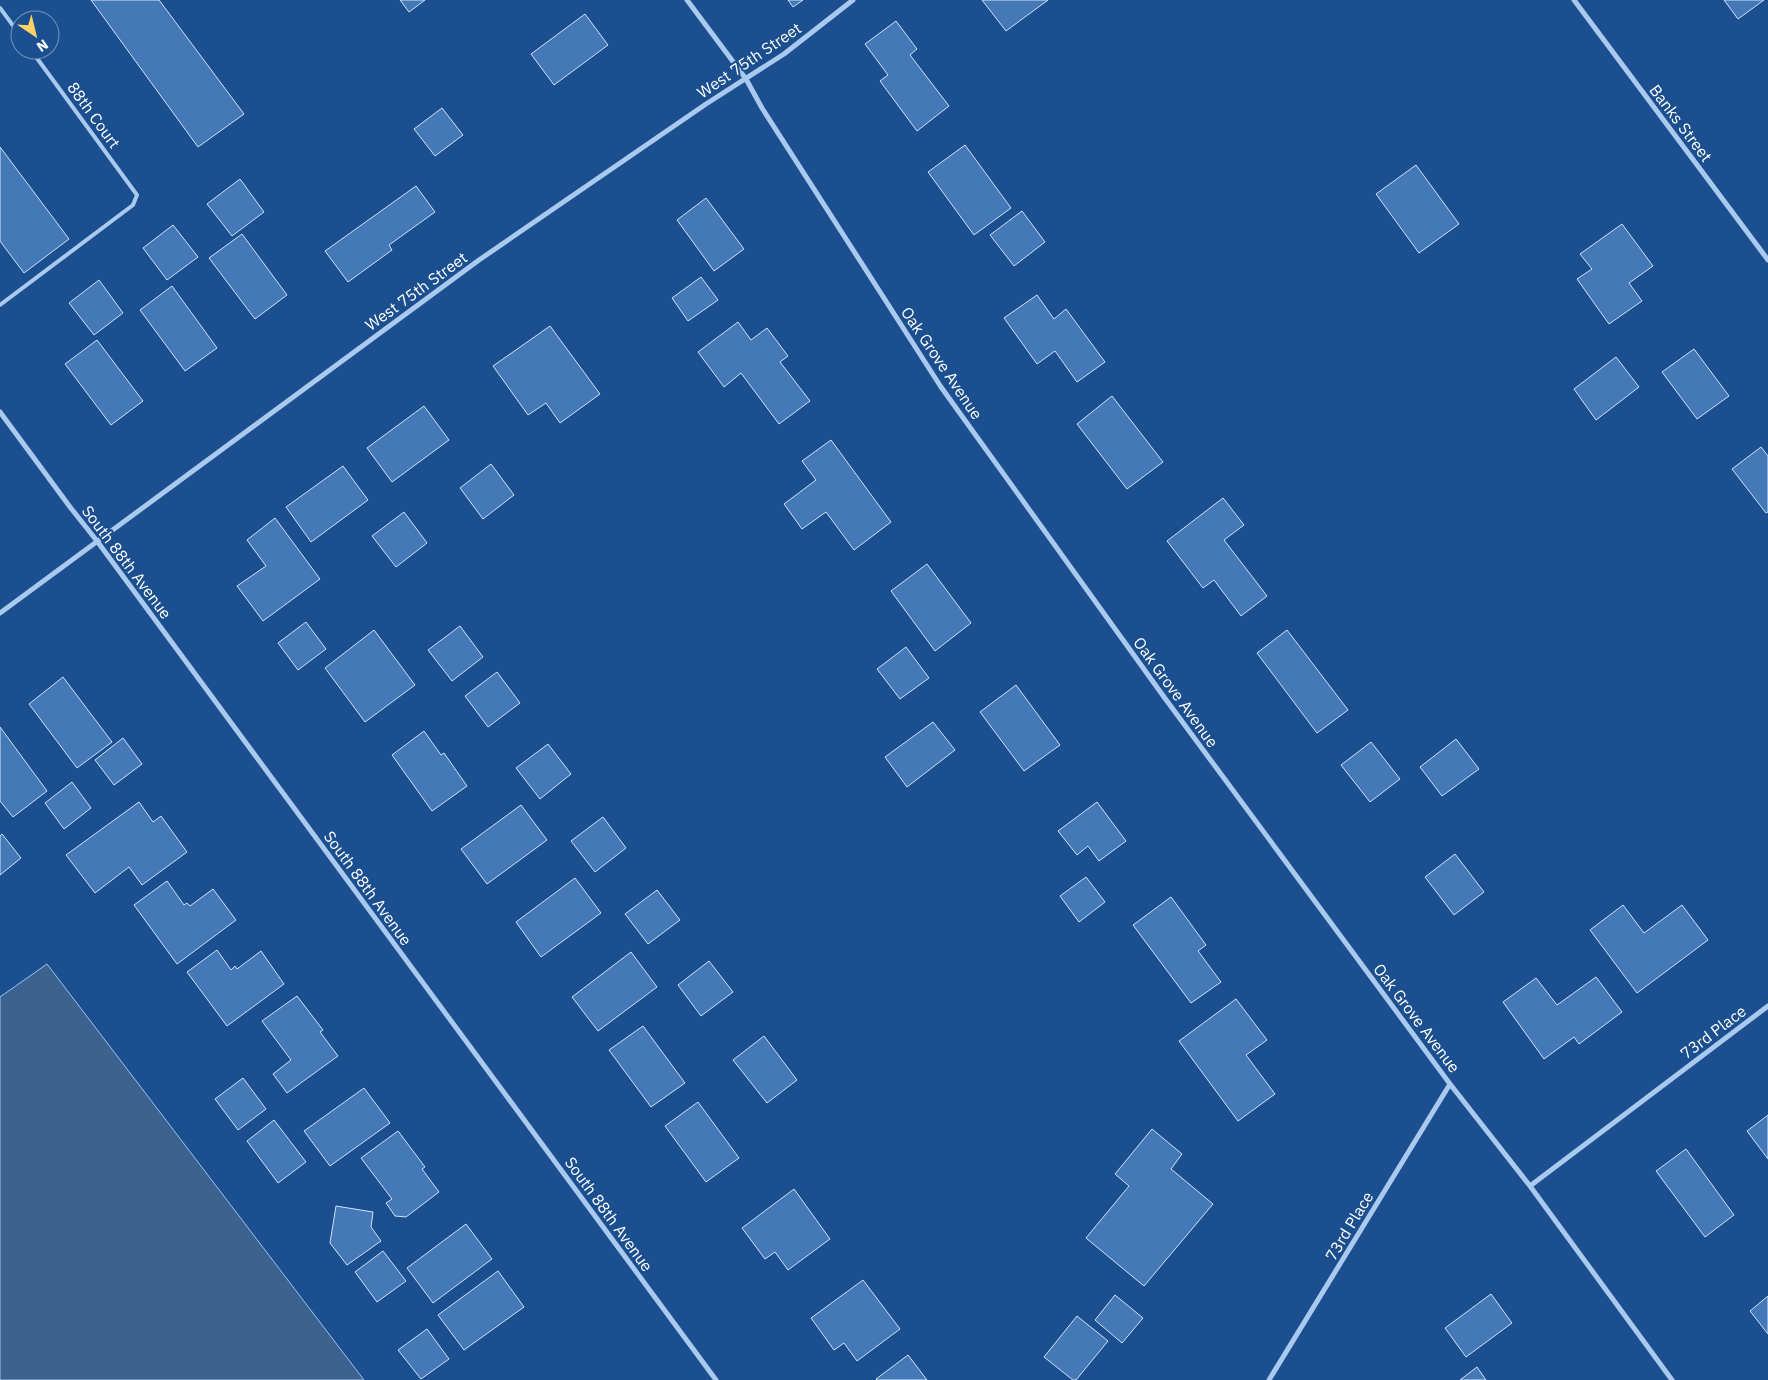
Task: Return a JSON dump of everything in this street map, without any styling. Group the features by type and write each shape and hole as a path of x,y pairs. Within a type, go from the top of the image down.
{"street":[{"name":"Oak Grove Avenue","path":"688,0 746,79 762,108 942,388 1164,697 1450,1084 1530,1186 1672,1380"},
{"name":"West 75th Street","path":"0,613 479,260 706,104 784,54 853,0"},
{"name":"Banks Street","path":"1574,0 1768,260"},
{"name":"South 88th Avenue","path":"0,412 716,1380"},
{"name":"73rd Place","path":"1530,1186 1768,1006"},
{"name":"73rd Place","path":"1269,1380 1450,1084"}],"lane":[{"path":"0,8 10,22"},
{"name":"88th Court","path":"0,305 133,205 137,195 38,60"}],"water":[{"path":"47,964 364,1380 0,1380 0,997"}],"building":[{"path":"91,0 159,0 244,114 198,147"},
{"path":"400,0 425,0 409,12"},
{"path":"788,0 803,0 793,7"},
{"path":"982,0 1048,0 1006,31"},
{"path":"1724,0 1764,0 1738,19"},
{"path":"585,14 608,45 554,85 531,54"},
{"path":"896,21 917,49 910,55 949,106 917,131 880,81 888,75 865,44"},
{"path":"442,108 463,135 435,156 414,129"},
{"path":"965,145 1011,208 974,235 928,172"},
{"path":"0,147 69,239 24,273 0,241"},
{"path":"1416,165 1459,224 1419,253 1376,194"},
{"path":"240,179 264,212 232,236 207,204"},
{"path":"416,186 435,212 389,245 392,250 348,282 325,251"},
{"path":"706,198 744,249 714,271 677,220"},
{"path":"1022,211 1045,242 1014,266 990,235"},
{"path":"1622,224 1653,266 1629,283 1642,301 1609,324 1577,279 1592,269 1580,254"},
{"path":"173,225 198,257 167,280 143,248"},
{"path":"242,234 287,295 255,319 209,258"},
{"path":"701,277 718,300 688,321 672,298"},
{"path":"99,280 123,313 94,335 69,303"},
{"path":"172,286 217,348 185,371 140,310"},
{"path":"1037,295 1054,319 1066,309 1105,362 1077,382 1055,351 1037,364 1004,318"},
{"path":"738,322 751,340 767,328 788,356 780,362 810,401 779,424 741,373 724,387 698,352"},
{"path":"550,326 600,394 560,423 546,403 528,415 493,366"},
{"path":"97,340 143,401 111,425 65,364"},
{"path":"1694,349 1729,396 1697,419 1662,372"},
{"path":"1616,357 1639,387 1596,420 1574,389"},
{"path":"1112,396 1163,462 1127,489 1077,424"},
{"path":"424,406 449,440 392,482 367,448"},
{"path":"831,440 891,522 854,550 826,512 802,529 784,504 816,480 802,461"},
{"path":"1761,447 1768,456 1768,512 1766,513 1732,469"},
{"path":"491,464 514,495 483,519 460,488"},
{"path":"343,466 368,500 311,542 286,507"},
{"path":"1223,498 1244,525 1224,540 1267,596 1241,616 1214,580 1203,588 1167,541"},
{"path":"404,512 427,543 396,567 372,536"},
{"path":"275,518 320,579 263,621 237,586 266,566 247,540"},
{"path":"927,564 971,623 935,651 891,591"},
{"path":"306,622 326,649 298,670 278,643"},
{"path":"460,626 483,657 452,681 428,650"},
{"path":"374,630 415,685 365,722 325,668"},
{"path":"1287,630 1348,710 1317,733 1257,653"},
{"path":"906,647 929,678 900,699 877,669"},
{"path":"497,672 520,703 488,727 465,696"},
{"path":"63,677 112,742 77,768 29,704"},
{"path":"1016,685 1060,745 1024,771 980,712"},
{"path":"933,722 955,750 907,787 885,757"},
{"path":"0,727 47,791 13,817 0,801"},
{"path":"424,731 441,755 444,753 467,786 432,811 392,755"},
{"path":"123,738 142,764 114,785 95,760"},
{"path":"1456,739 1479,769 1442,796 1420,767"},
{"path":"1371,742 1400,779 1370,802 1341,765"},
{"path":"548,744 571,774 540,799 516,768"},
{"path":"72,782 91,808 64,829 45,803"},
{"path":"139,802 153,822 161,816 187,852 142,885 129,867 95,893 66,855"},
{"path":"1097,802 1126,841 1099,861 1088,846 1077,855 1058,831"},
{"path":"521,805 547,840 487,884 461,849"},
{"path":"603,817 626,848 595,872 571,841"},
{"path":"2,834 21,858 0,875 0,836"},
{"path":"1455,854 1484,892 1454,915 1425,877"},
{"path":"1086,877 1105,902 1079,922 1060,896"},
{"path":"575,878 601,913 541,957 516,922"},
{"path":"167,881 184,905 187,903 190,906 213,889 236,920 177,964 134,905"},
{"path":"657,890 680,920 648,944 625,914"},
{"path":"1171,897 1206,945 1198,951 1221,982 1191,1003 1133,925"},
{"path":"1623,905 1644,933 1682,905 1708,940 1637,993 1590,930"},
{"path":"217,950 231,970 235,966 237,969 261,951 284,984 227,1026 187,972"},
{"path":"631,952 657,987 598,1031 572,997"},
{"path":"709,961 733,992 701,1016 678,985"},
{"path":"1596,977 1622,1012 1579,1044 1574,1037 1544,1059 1503,1002 1536,978 1557,1005"},
{"path":"297,996 323,1030 320,1032 338,1056 287,1093 273,1074 291,1060 262,1021"},
{"path":"1236,999 1267,1040 1246,1055 1275,1094 1238,1121 1179,1041"},
{"path":"643,1026 685,1083 651,1107 609,1050"},
{"path":"764,1036 797,1080 767,1103 733,1060"},
{"path":"243,1078 266,1109 238,1130 215,1099"},
{"path":"364,1088 390,1123 330,1166 304,1131"},
{"path":"698,1102 739,1158 706,1182 665,1126"},
{"path":"1768,1115 1768,1159 1747,1131"},
{"path":"274,1120 306,1162 278,1183 247,1141"},
{"path":"1152,1129 1182,1154 1171,1169 1213,1204 1144,1286 1086,1238 1129,1186 1115,1174"},
{"path":"398,1131 425,1167 422,1169 439,1192 406,1217 395,1216 386,1203 392,1199 361,1158"},
{"path":"1686,1149 1734,1215 1705,1237 1656,1171"},
{"path":"794,1189 830,1239 788,1270 775,1252 765,1259 742,1228"},
{"path":"336,1206 373,1212 371,1227 381,1241 347,1265 330,1243"},
{"path":"466,1224 492,1259 433,1303 407,1268"},
{"path":"383,1251 406,1281 377,1302 355,1272"},
{"path":"498,1271 524,1307 464,1350 438,1315"},
{"path":"863,1280 900,1329 857,1361 844,1343 834,1350 811,1318"},
{"path":"1491,1294 1512,1323 1466,1357 1445,1328"},
{"path":"1115,1295 1143,1318 1122,1343 1095,1320"},
{"path":"1768,1296 1768,1334 1750,1311"},
{"path":"1077,1316 1108,1341 1076,1380 1073,1380 1044,1357"},
{"path":"427,1329 449,1359 421,1379 398,1350"},
{"path":"908,1355 927,1380 876,1379"},
{"path":"1477,1367 1486,1380 1460,1380"}]}
